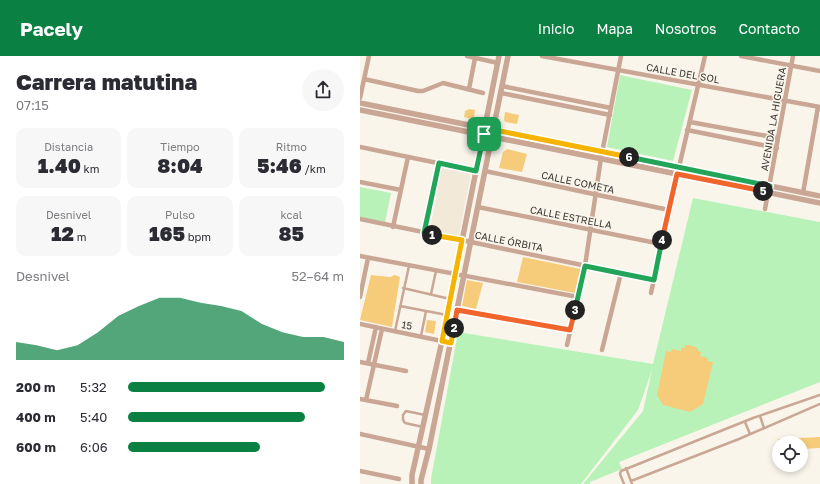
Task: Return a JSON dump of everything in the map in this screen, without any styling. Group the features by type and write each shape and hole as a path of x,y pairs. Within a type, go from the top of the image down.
{"street":[{"path":"360,98 369,56"},
{"path":"467,56 498,63"},
{"path":"412,484 412,474 456,274 499,56"},
{"path":"421,484 451,343 508,56"},
{"name":"CALLE DEL SOL","path":"542,56 819,107"},
{"path":"567,345 585,266 602,155 621,56"},
{"path":"651,293 705,56"},
{"path":"741,56 820,71"},
{"name":"AVENIDA LA HIGUERA","path":"765,209 793,56"},
{"path":"469,89 475,58"},
{"path":"364,79 418,91 423,91 443,83 484,93"},
{"path":"502,86 611,108"},
{"path":"501,93 610,115"},
{"path":"540,101 542,94"},
{"path":"360,103 548,140 602,155"},
{"path":"803,193 819,107"},
{"path":"360,110 546,147 602,155 678,170 769,189 820,203"},
{"path":"690,122 778,138"},
{"path":"688,130 777,148"},
{"path":"546,147 548,140"},
{"path":"360,147 476,171"},
{"path":"393,227 408,157"},
{"path":"424,233 439,163"},
{"name":"CALLE COMETA","path":"484,171 669,210"},
{"path":"360,182 401,190"},
{"path":"769,189 820,196"},
{"name":"CALLE ESTRELLA","path":"478,207 661,244"},
{"name":"CALLE ÓRBITA","path":"360,219 654,280"},
{"path":"360,256 578,297"},
{"path":"360,297 368,258"},
{"path":"602,350 621,273"},
{"path":"457,310 570,330"},
{"name":"15","path":"360,324 451,343"},
{"path":"366,400 376,327"},
{"path":"371,364 382,329"},
{"path":"360,362 406,371"},
{"path":"360,398 397,406"},
{"path":"360,434 429,449"},
{"path":"360,471 399,479"}],"lane":[{"path":"395,331 403,288 409,266"},
{"path":"431,294 436,270"},
{"path":"403,288 450,299"},
{"path":"400,306 447,315"},
{"path":"421,336 426,311"},
{"path":"624,484 620,472 626,468 760,416 820,395"},
{"path":"626,468 632,483 820,404"},
{"path":"423,427 405,423 402,420 403,415 406,412 425,415"},
{"path":"760,416 764,428"},
{"path":"745,422 750,434"}],"shaded area":[{"path":"442,166 471,172 459,236 430,230"}],"green space":[{"path":"620,75 692,90 673,161 607,147"},
{"path":"360,187 391,193 385,223 360,217"},
{"path":"693,198 820,222 820,382 619,462 622,469 590,482 590,484 583,484 643,411 652,370 638,410 581,484 431,484 458,332 653,364"}],"building":[{"path":"469,109 475,110 474,117 472,119 464,117 465,111"},
{"path":"505,112 519,115 517,124 505,122"},
{"path":"507,149 527,154 522,172 499,168 503,152"},
{"path":"523,257 581,269 575,293 517,282"},
{"path":"371,275 390,277 395,275 400,277 392,327 360,320"},
{"path":"467,280 483,283 476,309 462,306"},
{"path":"427,320 436,321 434,334 425,332"},
{"path":"685,345 698,348 698,351 701,352 700,356 708,358 707,361 713,362 703,404 690,412 663,405 657,395 666,351 671,352 672,349 681,351 682,347 685,348"},
{"path":"820,437 820,448 808,449 808,438"}],"route":[{"path":"485,128 770,186 768,192 677,174 654,280 585,266 570,330 457,310 451,343 442,341 462,240 424,233 439,163 476,171 484,134 485,128"}]}
